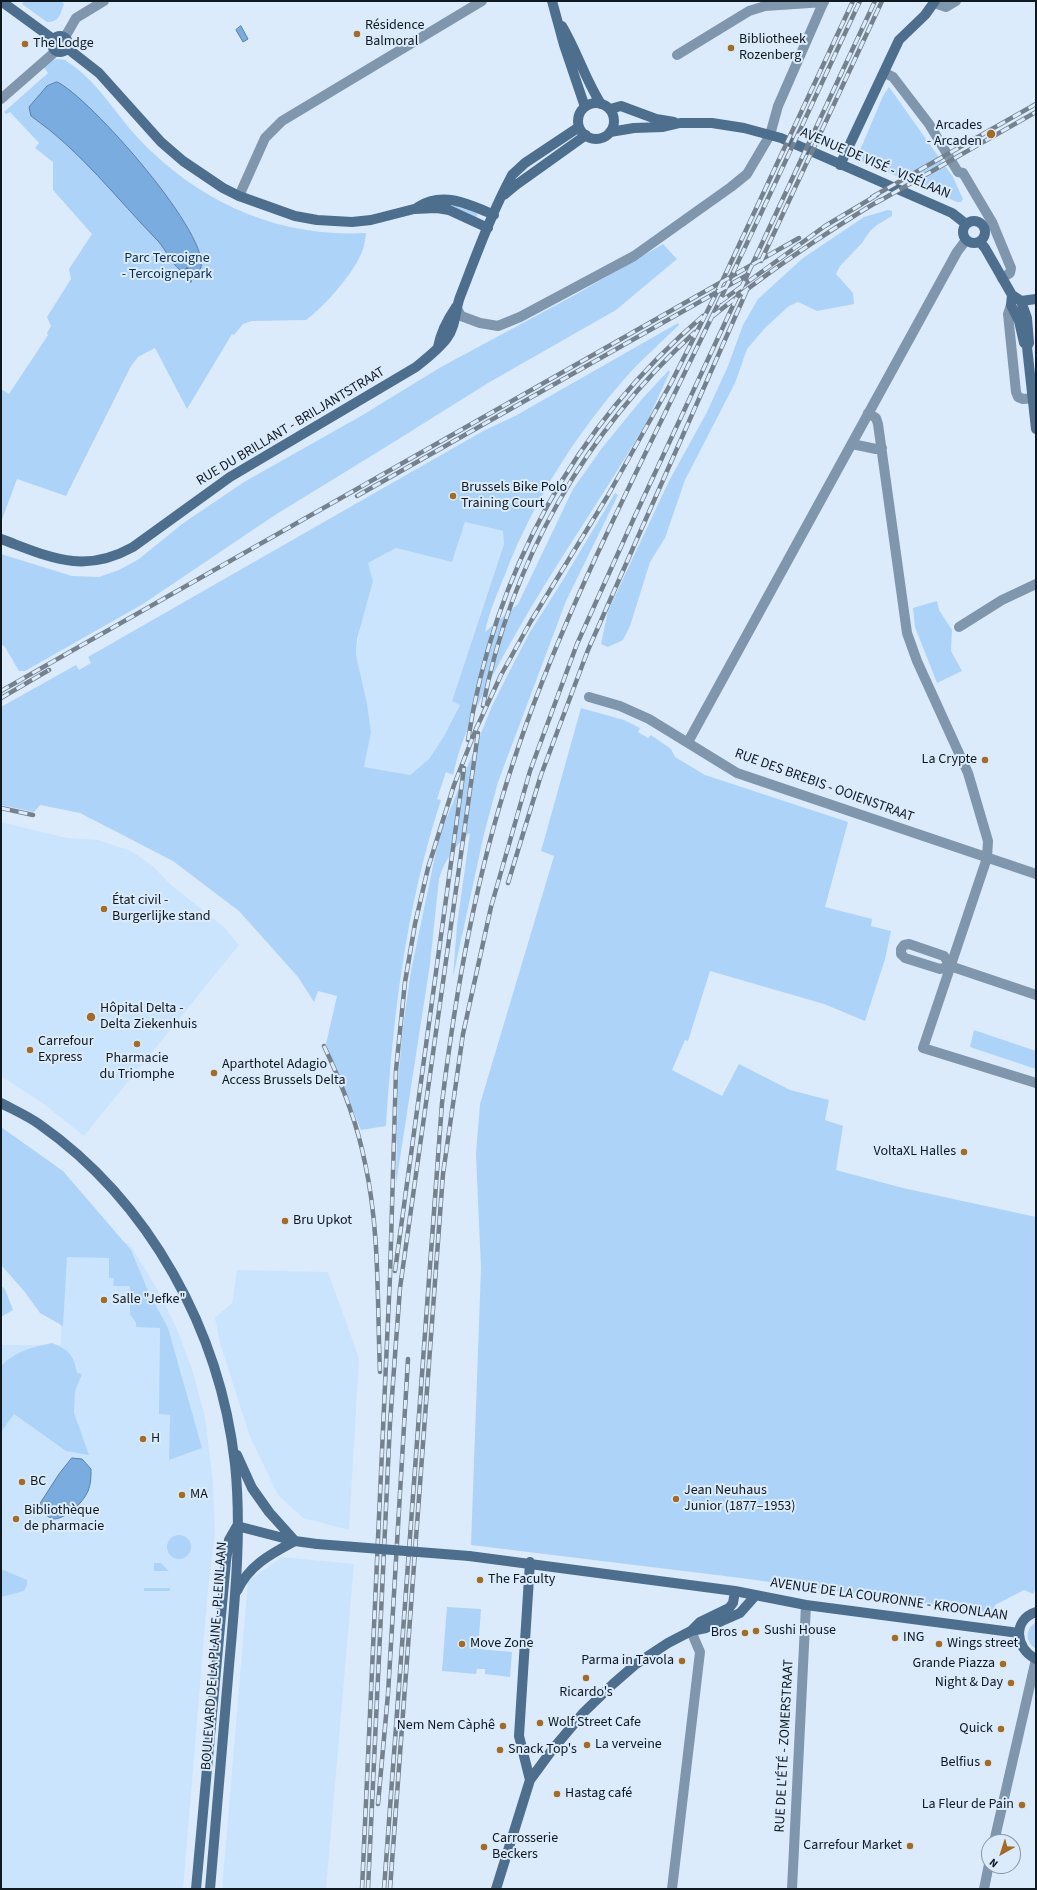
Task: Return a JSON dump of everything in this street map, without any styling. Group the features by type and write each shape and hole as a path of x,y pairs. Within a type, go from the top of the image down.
{"street":[{"path":"1,1 53,40"},
{"path":"65,37 76,18 104,1"},
{"path":"239,196 265,138 282,121 482,1"},
{"path":"552,1 558,18 564,45 584,107"},
{"path":"456,307 461,316 480,323 498,326 568,293 634,256 747,174 770,135 778,106 824,1 765,6 750,10 677,55"},
{"path":"840,165 885,73 899,40 925,15 934,2 946,7 956,1"},
{"path":"558,18 572,41 592,91 605,107 614,122 610,132"},
{"path":"56,51 53,48 53,40 56,36 65,37"},
{"path":"1,99 56,51 64,51 69,44 65,37"},
{"path":"67,48 99,73 161,142 183,161 223,188 239,196 296,216 334,222 371,220 414,209 437,208 449,210 488,228"},
{"name":"AVENUE DE VISÉ - VISÉLAAN","path":"885,73 892,77 904,90 929,124 958,172 963,172 992,222 1011,268 1010,273 1002,278"},
{"path":"593,103 605,107 621,106 656,119 680,123 663,127 634,128 610,132 598,138 586,135 579,127 579,114 584,107 593,103"},
{"name":"AVENUE DE VISÉ - VISÉLAAN","path":"680,123 723,124 780,138 952,213 966,224"},
{"name":"RUE DU BRILLANT - BRILJANTSTRAAT","path":"1,539 49,557 70,562 93,562 118,556 133,547 230,477 416,368 438,347 441,333 447,319 456,307 488,228 512,175 524,163 579,127"},
{"path":"502,197 516,185 586,135"},
{"path":"414,209 426,202 444,199 458,201 494,215"},
{"path":"974,220 985,227 985,236 980,242 973,244 966,240 963,234 966,224 974,220"},
{"path":"688,742 957,252 966,240"},
{"path":"980,242 1027,318 1030,343 1027,348 1036,429"},
{"path":"1015,300 1036,299"},
{"path":"1015,300 1008,314 1016,392 1018,397 1023,400 1033,398"},
{"path":"868,413 878,420 907,633 917,661 968,773 988,841 987,858 923,1048 1036,1083"},
{"path":"852,444 876,449 882,448"},
{"path":"959,627 1002,600 1036,584"},
{"name":"RUE DES BREBIS - OOIENSTRAAT","path":"589,697 620,706 649,718 688,742 710,758 737,773 1036,874"},
{"path":"950,966 1036,995"},
{"path":"1,1103 38,1124 76,1153 114,1191 146,1230 180,1287 201,1332 222,1397 232,1440 246,1479 269,1512 295,1541"},
{"path":"232,1440 235,1467 237,1526 295,1541 317,1544 530,1562 735,1591"},
{"name":"BOULEVARD DE LA PLAINE - PLEINLAAN","path":"210,1889 235,1595 237,1526"},
{"name":"BOULEVARD DE LA PLAINE - PLEINLAAN","path":"196,1889 226,1561 229,1540 237,1526"},
{"path":"235,1595 248,1572 263,1558 295,1541"},
{"path":"530,1562 519,1736 530,1780"},
{"name":"AVENUE DE LA COURONNE - KROONLAAN","path":"496,1889 530,1780 552,1750 584,1712 613,1684 659,1649 691,1631 700,1622 730,1608 733,1603 735,1591 806,1605 1019,1633"},
{"name":"AVENUE DE LA COURONNE - KROONLAAN","path":"691,1631 706,1628 740,1613 756,1595"},
{"name":"RUE DE L'ÉTÉ - ZOMERSTRAAT","path":"792,1889 806,1605"},
{"name":"AVENUE DE LA COURONNE - KROONLAAN","path":"1036,1612 1023,1620 1019,1633 1021,1646 1030,1656 1036,1659"},
{"path":"672,1889 700,1652 691,1631"},
{"path":"996,1834 1036,1659"},
{"path":"201,1840 214,1841"},
{"path":"984,1889 987,1874"}],"shaded area":[{"path":"241,26 248,39 243,42 236,30"},
{"path":"57,82 73,93 120,139 170,201 189,230 200,254 200,270 193,274 188,274 180,270 158,241 82,159 49,129 31,116 29,107 47,86"},
{"path":"465,522 503,531 504,544 452,701 460,704 444,736 429,759 409,775 363,767 371,732 367,703 356,655 368,563 396,548 452,562"},
{"name":"Hôpital Delta - Delta Ziekenhuis","path":"1,822 67,838 98,840 131,851 153,866 171,885 225,928 239,945 84,1136 45,1105 1,1076"},
{"path":"62,1242 129,1243 156,1287 177,1329 193,1372 205,1417 213,1482 215,1534 208,1589 183,1889 1,1889 1,1345 61,1345"},
{"path":"237,1270 328,1272 359,1358 349,1530 303,1518 278,1495 250,1437 220,1343 215,1318 232,1303"},
{"path":"72,1458 82,1459 91,1469 89,1488 86,1496 73,1510 62,1517 52,1519 43,1513 39,1505 59,1474"},
{"path":"282,1557 354,1564 326,1889 222,1889 248,1581"}],"green space":[{"path":"24,1 61,1 64,4 59,17 55,21 47,22 22,4"},
{"name":"Parc Tercoigne - Tercoignepark","path":"56,59 66,60 77,68 96,86 129,128 161,161 187,181 213,198 271,222 302,229 333,233 366,233 364,247 354,267 339,288 314,314 306,320 252,321 243,324 234,335 232,334 187,409 155,348 138,357 131,366 66,496 17,479 1,522 1,389 9,394 48,335 47,333 51,326 47,317 71,279 69,269 92,234 53,190 53,162 35,148 39,143 10,112 6,114 4,112 48,73 43,66"},
{"path":"889,87 953,177 963,199 961,202 957,202 859,160 858,155 883,96"},
{"path":"454,204 478,213 476,218 452,206"},
{"path":"888,210 892,211 892,216 870,231 862,243 840,266 836,274 853,293 854,304 817,311 798,302 789,306 765,328 747,349 735,383 685,480 665,538 650,562 630,626 623,640 608,647 601,644 608,611 669,481 707,412 728,366 743,325 758,299 803,258 864,217"},
{"path":"663,244 677,259 616,310 488,383 275,515 143,604 25,671 19,671 5,647 1,644 1,554 72,576 99,577 119,570 139,559 182,524 244,482 361,416 441,367 573,296"},
{"path":"678,323 679,325 646,356 608,398 574,445 543,494 530,519 517,545 497,594 485,632 518,604 573,489 602,448 642,399 669,370 670,372 647,421 614,476 546,582 495,670 471,721 453,775 446,772 437,799 441,800 419,880 403,962 397,1002 386,1126 361,1130 326,1044 337,996 318,991 314,1002 298,977 239,911 173,861 80,813 40,805 34,812 1,805 1,707 76,665 79,670 91,663 88,657 485,430 515,416","holes":["465,522 503,531 504,544 452,701 460,705 444,736 429,759 410,775 364,767 371,732 367,703 356,655 357,639 373,581 368,563 396,548 452,562"]},
{"path":"615,493 618,495 566,601 498,782 484,834 453,977 457,925 470,833 451,853 441,872 430,964 396,1184 398,1081 403,1027 411,971 439,837 492,706 507,676 530,632"},
{"path":"937,601 939,610 952,630 951,651 962,671 937,683 915,627 913,608"},
{"path":"581,708 624,720 640,728 638,732 648,738 651,735 671,749 675,757 705,775 848,822 825,907 872,919 871,926 891,931 885,959 865,1021 824,1004 710,971 688,1041 685,1040 672,1070 722,1096 739,1064 790,1090 829,1100 825,1120 843,1126 836,1170 903,1188 1036,1217 1036,1588 1033,1594 1024,1590 995,1605 994,1613 741,1578 471,1545 481,1268 476,1154 480,1104 554,856 541,851"},
{"path":"974,1030 1036,1051 1036,1069 970,1047"},
{"path":"1,1127 63,1171 131,1250 148,1291 168,1328 202,1448 169,1460 170,1415 159,1414 160,1328 136,1327 136,1323 130,1314 130,1286 113,1286 114,1278 109,1278 109,1258 67,1257 63,1326 40,1313 24,1291 1,1265"},
{"path":"1,1286 5,1289 13,1310 1,1317"},
{"path":"52,1343 63,1348 70,1354 77,1373 82,1374 75,1391 74,1413 89,1455 66,1451 14,1414 1,1432 1,1366 18,1353"},
{"path":"179,1535 188,1538 191,1547 188,1556 179,1559 170,1556 167,1547 170,1538"},
{"path":"154,1563 161,1563 169,1571 154,1571"},
{"path":"1,1569 27,1580 27,1585 24,1591 1,1597"},
{"path":"144,1588 170,1588 170,1591 144,1591"},
{"name":"Move Zone","path":"447,1607 481,1609 478,1649 512,1652 510,1677 485,1674 485,1669 477,1669 476,1674 442,1671"},
{"path":"1036,1622 1036,1649 1032,1646 1028,1639 1028,1632 1032,1625"}],"waterway":[{"path":"187,269 190,281"}],"railway":[{"path":"362,1889 390,1276 396,1070 405,982 415,924 428,868 454,785 476,729 501,675 531,621 607,497 671,383 718,290 853,1"},
{"path":"384,1889 442,1103 461,975 488,849 512,766 549,663 616,514 753,230 860,1"},
{"path":"390,1889 443,1174 463,1034 491,907 530,771 577,644 634,518 875,1"},
{"path":"761,261 882,1"},
{"path":"872,197 1036,104"},
{"path":"876,203 1036,112"},
{"path":"720,302 825,226 877,195"},
{"path":"713,316 795,255 880,200"},
{"path":"1,691 799,238"},
{"path":"357,496 747,275"},
{"path":"508,883 541,775 588,650 747,290"},
{"path":"468,740 480,678 498,619 520,561 547,507 579,454 616,405 657,359 703,316"},
{"path":"483,706 496,652 513,600 534,550 559,502 587,456 620,412 656,371 695,332"},
{"path":"1,698 49,670"},
{"path":"368,1889 390,1423 400,1288 478,733"},
{"path":"395,1271 464,768"},
{"path":"1,808 33,815"},
{"path":"324,1046 343,1089 353,1118 362,1148 370,1189 376,1241 380,1372"},
{"path":"378,1804 388,1694 408,1359"}],"place":[{"name":"Résidence Balmoral","path":"357,34"},
{"name":"The Lodge","path":"25,44"},
{"name":"Bibliotheek Rozenberg","path":"731,48"},
{"name":"Arcades - Arcaden","path":"991,134"},
{"name":"Brussels Bike Polo Training Court","path":"453,496"},
{"name":"La Crypte","path":"985,760"},
{"name":"État civil - Burgerlijke stand","path":"104,909"},
{"name":"Hôpital Delta - Delta Ziekenhuis","path":"91,1017"},
{"name":"Pharmacie du Triomphe","path":"137,1044"},
{"name":"Carrefour Express","path":"30,1050"},
{"name":"Aparthotel Adagio Access Brussels Delta","path":"214,1073"},
{"name":"VoltaXL Halles","path":"964,1152"},
{"name":"Bru Upkot","path":"285,1221"},
{"name":"Salle \"Jefke\"","path":"104,1300"},
{"name":"H","path":"143,1439"},
{"name":"BC","path":"22,1482"},
{"name":"MA","path":"182,1495"},
{"name":"Jean Neuhaus Junior (1877–1953)","path":"676,1499"},
{"name":"Bibliothèque de pharmacie","path":"16,1519"},
{"name":"The Faculty","path":"480,1580"},
{"name":"Sushi House","path":"756,1631"},
{"name":"Bros","path":"745,1633"},
{"name":"ING","path":"895,1638"},
{"name":"Move Zone","path":"462,1644"},
{"name":"Wings street","path":"939,1644"},
{"name":"Parma in Tavola","path":"682,1661"},
{"name":"Grande Piazza","path":"1003,1664"},
{"name":"Ricardo's","path":"586,1678"},
{"name":"Night & Day","path":"1011,1683"},
{"name":"Wolf Street Cafe","path":"540,1723"},
{"name":"Nem Nem Càphê","path":"503,1726"},
{"name":"Quick","path":"1001,1729"},
{"name":"La verveine","path":"587,1745"},
{"name":"Snack Top's","path":"500,1750"},
{"name":"Belfius","path":"988,1763"},
{"name":"Hastag café","path":"557,1794"},
{"name":"La Fleur de Pain","path":"1022,1805"},
{"name":"Carrefour Market","path":"910,1846"},
{"name":"Carrosserie Beckers","path":"484,1847"}]}
